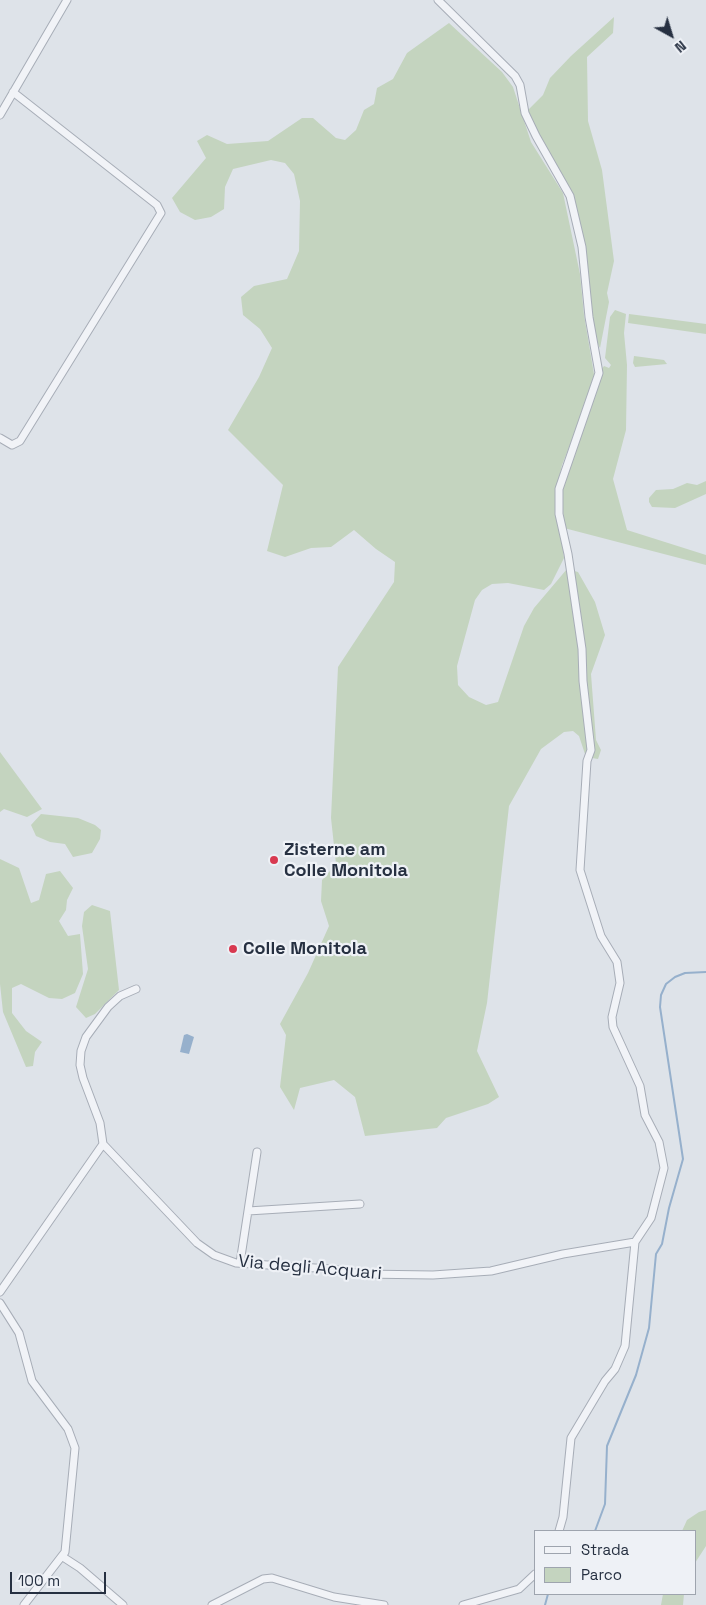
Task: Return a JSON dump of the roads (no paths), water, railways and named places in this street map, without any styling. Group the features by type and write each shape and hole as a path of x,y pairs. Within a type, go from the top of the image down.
{"street":[{"path":"0,115 67,0"},
{"path":"438,0 515,76 520,85 525,113 570,196 582,247 589,317 599,373 594,392 561,478 559,514 574,590 591,750 587,761 580,870 601,936 617,962 620,983 612,1017 614,1027 640,1086 645,1115 659,1142 664,1168 651,1218 635,1242 625,1346 615,1369 605,1381 571,1438 563,1517 559,1530"},
{"path":"0,438 12,445 20,441 161,213 156,205 12,92"},
{"path":"0,1292 103,1144 100,1123 82,1078 81,1051 86,1037 105,1010 120,996 136,988"},
{"name":"Via degli Acquari","path":"103,1144 197,1243 218,1257 240,1263 331,1269 357,1274 428,1275 491,1271 563,1254 635,1242"},
{"path":"240,1263 257,1152"},
{"path":"248,1211 360,1204"},
{"path":"0,1303 19,1333 32,1381 66,1426 74,1441 71,1503 66,1547 62,1557 24,1605"},
{"path":"62,1557 80,1568 123,1605"},
{"path":"463,1605 488,1600 520,1589 534,1575"},
{"path":"212,1605 262,1579 272,1578 334,1597 384,1605"}],"water":[{"path":"187,1034 194,1037 189,1054 180,1052 184,1035"}],"waterway":[{"path":"595,1530 605,1504 607,1446 636,1375 649,1328 656,1254 662,1244 669,1208 683,1159 660,1007 661,995 666,984 675,977 685,973 706,972"},
{"path":"545,1605 548,1595"}],"place":[{"name":"Zisterne am Colle Monitola","path":"274,860"},
{"name":"Colle Monitola","path":"233,949"}]}
